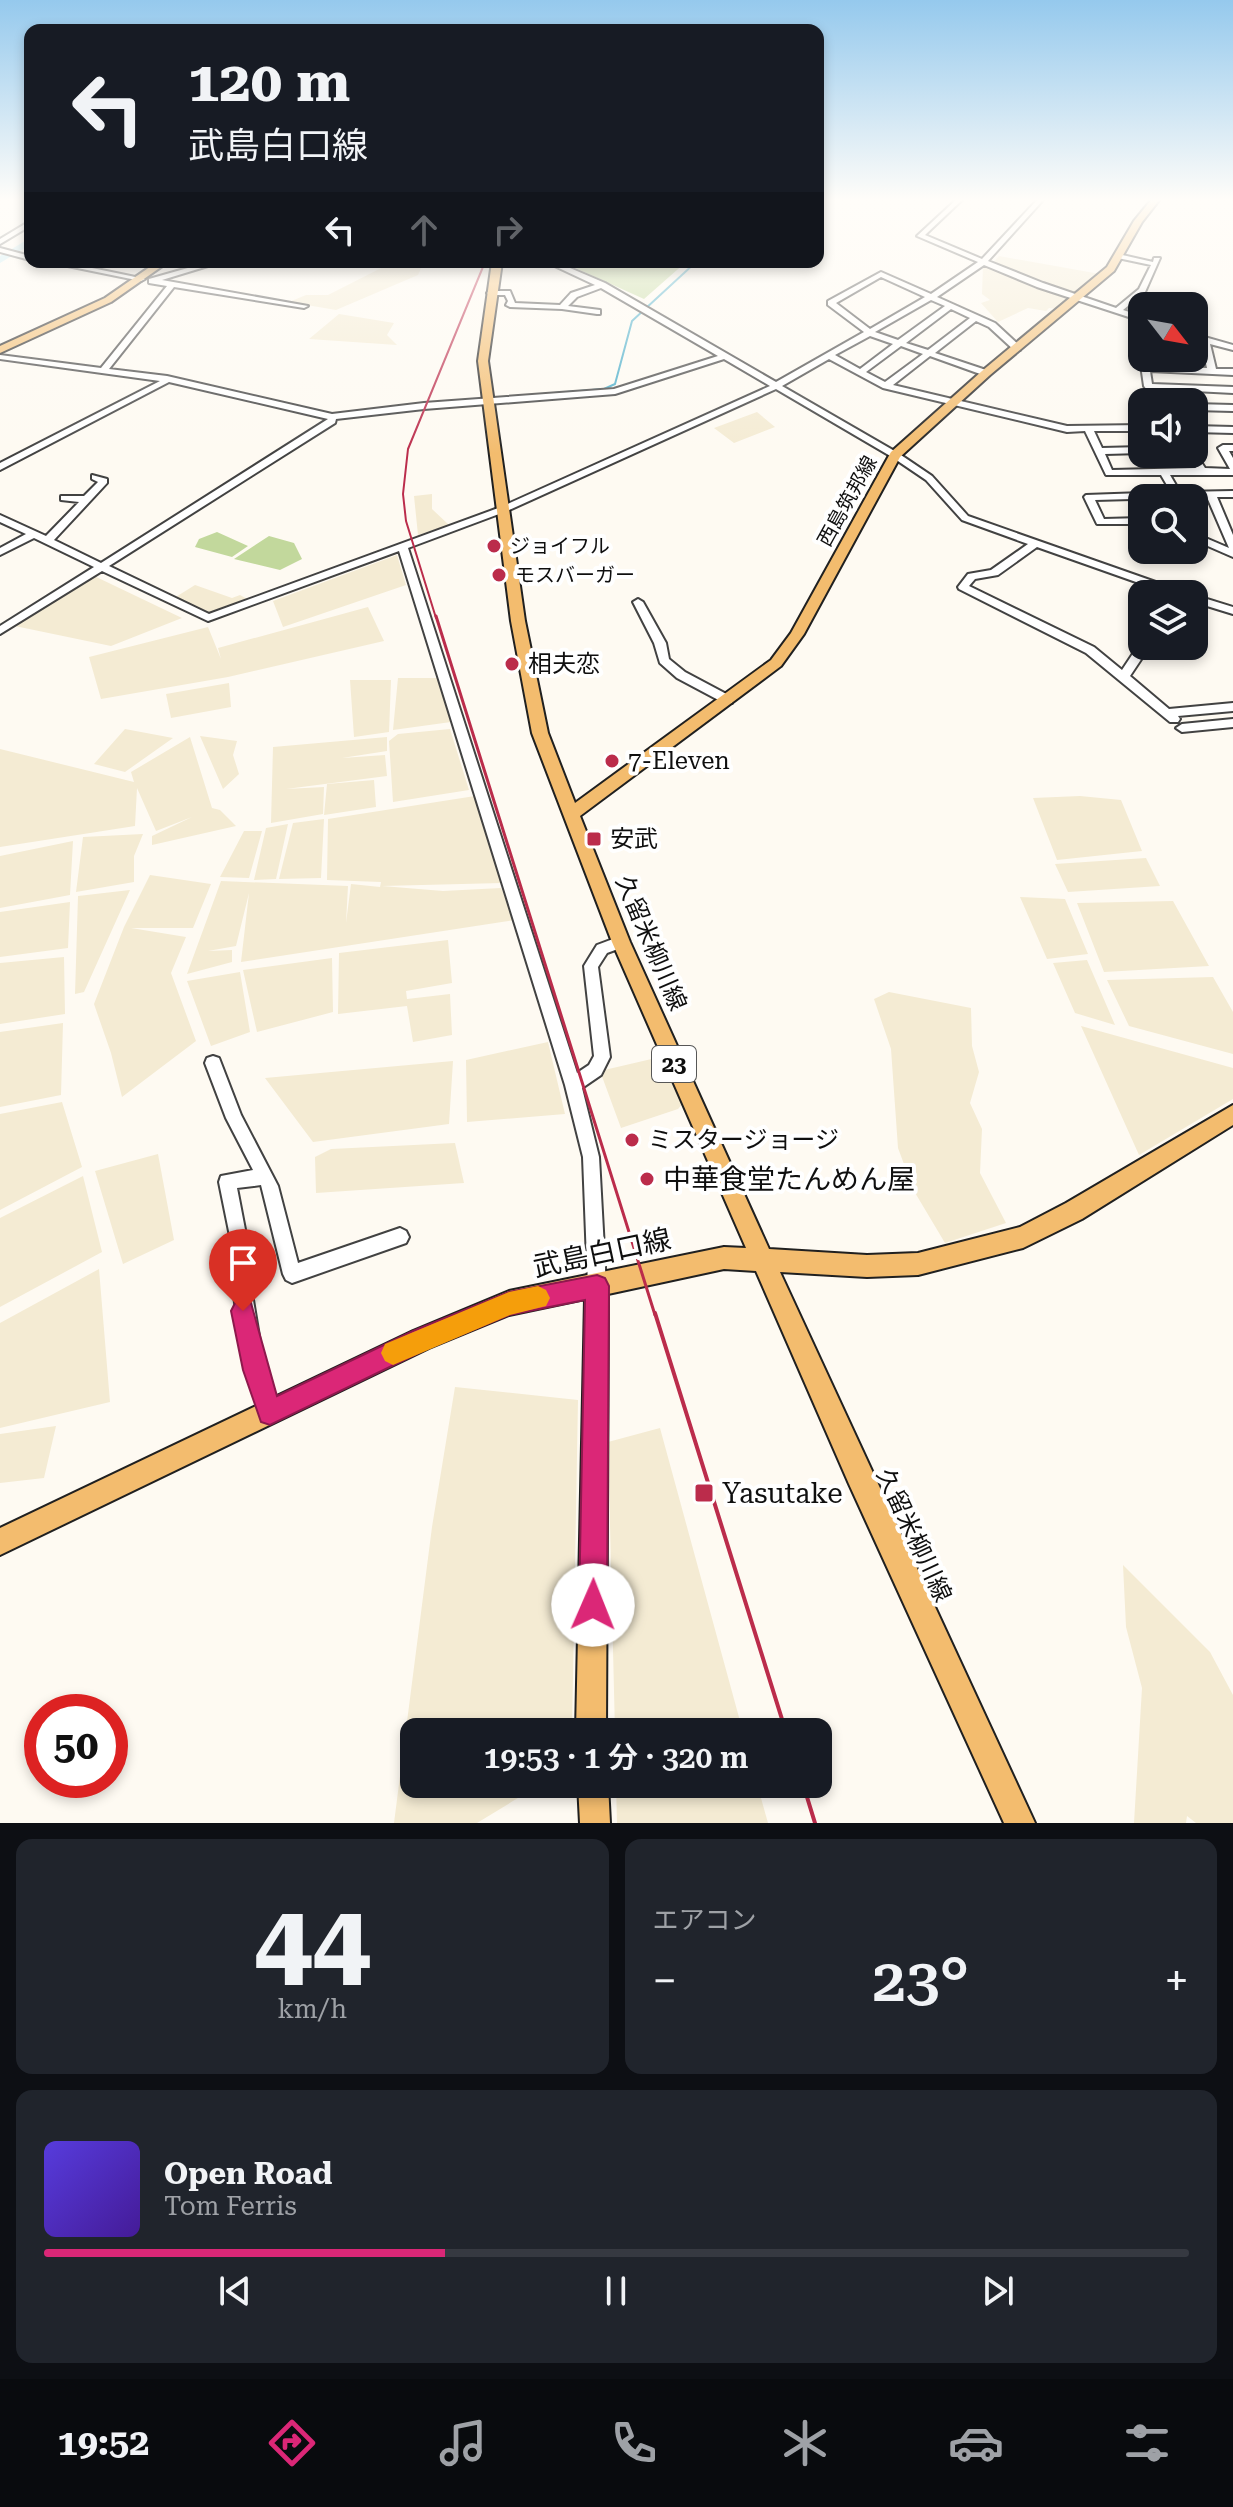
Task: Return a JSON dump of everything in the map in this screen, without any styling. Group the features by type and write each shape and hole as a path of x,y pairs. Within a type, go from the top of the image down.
{"main road":[{"path":"0,350 137,284"},
{"name":"久留米柳川線","path":"493,284 483,361 487,400 518,621 540,733 621,942 760,1258 1020,1823"},
{"name":"西島筑邦線","path":"570,815 776,663 796,636 895,455 1092,284"},
{"name":"武島白口線","path":"0,1542 421,1339 509,1303 724,1258 867,1266 918,1264 1023,1237 1074,1211 1233,1114"},
{"path":"591,1718 597,1286"},
{"path":"594,1798 595,1823"}],"street":[{"path":"172,284 304,306"},
{"path":"104,369 172,284"},
{"path":"864,284 831,303 870,333 986,373"},
{"path":"903,284 992,325 1017,348"},
{"path":"0,518 208,618 504,509 776,386 950,284"},
{"path":"1041,284 1128,315"},
{"path":"1117,311 1145,284"},
{"path":"562,307 574,295 602,285 895,455 929,478 965,518 1142,580"},
{"path":"491,293 507,293 512,301 510,305 597,312"},
{"path":"859,373 950,306"},
{"path":"886,386 975,318"},
{"path":"1208,340 1233,348"},
{"path":"1208,353 1212,371"},
{"path":"0,357 167,379 332,417 487,400 615,391 725,356"},
{"path":"830,356 886,386 1067,429 1128,429"},
{"path":"1208,371 1233,372"},
{"path":"1146,372 1148,386 1233,390"},
{"path":"0,467 167,379"},
{"path":"1208,407 1233,408"},
{"path":"0,631 332,421 332,417"},
{"path":"1089,430 1109,473 1233,470 1228,448 1213,430"},
{"path":"1208,430 1233,430"},
{"path":"1098,451 1128,450"},
{"path":"1164,472 1170,484"},
{"path":"48,540 104,481 95,477"},
{"path":"1208,495 1233,494"},
{"path":"1211,495 1233,547"},
{"path":"1128,497 1089,497 1101,522 1128,521"},
{"path":"64,498 86,499"},
{"path":"0,552 35,534"},
{"path":"1037,542 994,573 972,576 963,587 1090,650 1174,720 1233,723"},
{"path":"1208,542 1233,554"},
{"path":"403,547 573,1085 591,1157 597,1286"},
{"path":"638,602 660,643 664,660 681,675 728,700"},
{"path":"1208,603 1233,611"},
{"path":"1124,676 1135,660"},
{"path":"1174,720 1233,707"},
{"path":"573,1085 595,1070 602,1057 591,966 602,949 621,942"},
{"path":"213,1063 234,1118 270,1186 292,1274 400,1237"},
{"path":"238,1240 227,1182 265,1176"},
{"path":"239,1270 243,1311 255,1370 270,1413"}],"shaded area":[{"path":"350,284 397,284 336,310 289,302 306,295 328,295"},
{"path":"982,284 1028,284 1071,298 1058,309 1028,308 998,322 981,303 990,300 982,294"},
{"path":"1040,284 1088,284 1073,297"},
{"path":"339,314 394,323 387,335 397,345 309,339"},
{"path":"757,412 775,427 734,443 714,428"},
{"path":"432,494 432,509 449,525 418,535 414,496"},
{"path":"397,555 406,585 283,627 273,601"},
{"path":"90,574 182,618 111,646 10,625"},
{"path":"195,585 232,598 240,595 247,599 209,616 171,600"},
{"path":"368,607 384,641 228,677 101,699 89,657 208,627 221,659 218,648"},
{"path":"398,678 438,678 451,722 393,730"},
{"path":"350,680 391,680 389,732 354,737"},
{"path":"229,683 231,707 171,718 166,694"},
{"path":"125,729 173,738 125,772 94,764"},
{"path":"450,729 469,790 393,802 389,741 398,734"},
{"path":"200,736 237,741 233,755 239,774 223,789"},
{"path":"190,737 212,808 220,810 236,826 152,845 152,836 192,817 156,831 137,788 135,826 0,847 0,749 134,782 131,772"},
{"path":"387,737 387,751 342,758 385,755 387,776 286,789 324,787 323,814 271,823 273,747"},
{"path":"374,780 376,807 324,815 327,784"},
{"path":"475,796 502,883 382,886 443,891 501,888 515,920 241,962 249,893 236,946 208,951 232,950 232,962 187,974 221,881 348,886 346,923 351,884 380,887 381,882 327,880 328,819"},
{"path":"1080,796 1121,800 1142,851 1057,860 1033,798"},
{"path":"324,819 321,878 279,879 293,823"},
{"path":"288,824 276,879 254,880 266,828"},
{"path":"244,831 262,831 249,878 220,877"},
{"path":"143,834 134,856 134,882 76,892 83,837"},
{"path":"73,841 70,895 0,908 0,856"},
{"path":"1146,858 1160,886 1068,892 1055,864"},
{"path":"150,875 211,884 193,928 131,928 186,937 171,973 196,1041 122,1097 94,1004 124,927"},
{"path":"130,890 84,992 75,994 78,896"},
{"path":"1020,897 1065,899 1088,954 1047,959"},
{"path":"1173,901 1209,966 1104,972 1077,903"},
{"path":"70,902 68,948 0,957 0,912"},
{"path":"448,940 452,983 406,991 407,999 450,994 452,1035 413,1042 407,1006 338,1014 339,953"},
{"path":"64,957 65,1014 0,1024 0,963"},
{"path":"332,958 333,1012 257,1032 243,970"},
{"path":"1087,960 1115,1025 1075,1013 1053,963"},
{"path":"240,972 250,1032 211,1046 187,981"},
{"path":"1213,977 1233,1012 1233,1054 1129,1026 1107,980"},
{"path":"889,992 971,1008 972,1046 979,1072 970,1103 982,1129 980,1173 1006,1223 945,1243 914,1191 898,1148 891,1049 874,999"},
{"path":"63,1023 61,1095 0,1107 0,1032"},
{"path":"1081,1026 1233,1068 1233,1099 1139,1155"},
{"path":"548,1042 565,1114 467,1122 466,1060"},
{"path":"673,1054 684,1102 678,1109 621,1128 600,1071"},
{"path":"453,1061 449,1124 313,1142 265,1078"},
{"path":"62,1102 82,1167 0,1210 0,1114"},
{"path":"455,1143 464,1183 316,1193 315,1157 331,1149"},
{"path":"158,1154 174,1240 123,1264 95,1171"},
{"path":"83,1176 102,1252 0,1307 0,1218"},
{"path":"99,1269 110,1402 0,1428 0,1323"},
{"path":"455,1387 578,1400 572,1718 407,1718 432,1527"},
{"path":"56,1426 44,1478 0,1483 0,1434"},
{"path":"660,1428 739,1718 615,1718 608,1442"},
{"path":"1123,1565 1210,1652 1233,1695 1233,1823 1196,1823 1187,1816 1186,1823 1134,1823 1142,1688 1126,1627"},
{"path":"400,1776 400,1798 518,1798 477,1823 394,1823"},
{"path":"616,1798 761,1798 768,1823 617,1823"}],"green space":[{"path":"611,284 661,284 644,299"},
{"path":"217,532 248,546 232,557 195,547 199,539"},
{"path":"269,536 294,543 302,559 280,570 234,559"}],"waterway":[{"path":"492,398 604,389 615,384 632,321 672,284"}],"railway":[{"path":"436,618 406,521 403,494 408,449 476,284"},
{"path":"436,616 655,1315"},
{"path":"655,1313 782,1718"},
{"path":"807,1798 815,1823"}],"slow traffic":[{"path":"393,1353 509,1303 538,1298"}],"place":[{"name":"ジョイフル","path":"494,546"},
{"name":"モスバーガー","path":"499,575"},
{"name":"相夫恋","path":"512,664"},
{"name":"7-Eleven","path":"612,761"},
{"name":"安武","path":"594,839"},
{"name":"ミスタージョージ","path":"632,1140"},
{"name":"中華食堂たんめん屋","path":"647,1179"},
{"name":"Yasutake","path":"704,1493"}],"route":[{"path":"243,1311 255,1370 270,1413 421,1339 509,1303 597,1286 593,1605"}]}
